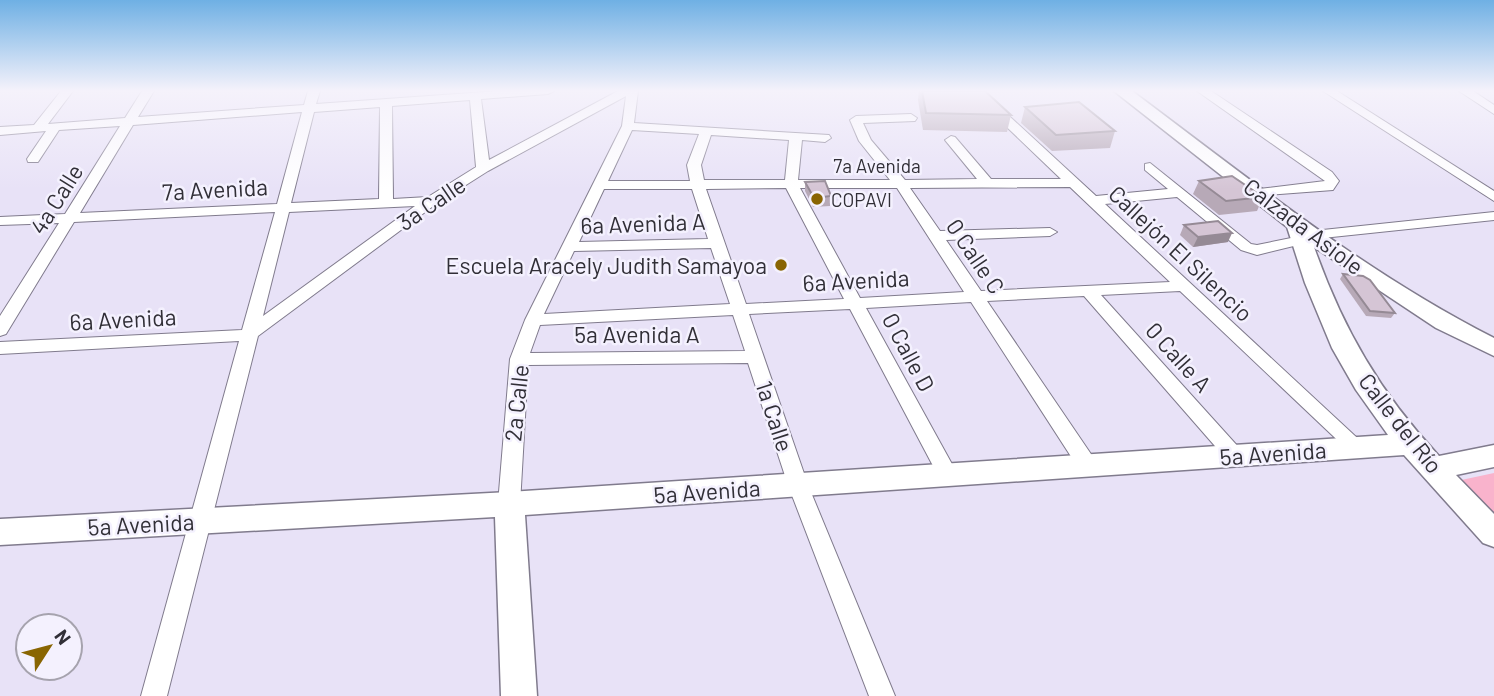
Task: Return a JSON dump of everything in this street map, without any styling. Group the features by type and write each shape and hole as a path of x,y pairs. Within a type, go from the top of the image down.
{"main road":[{"name":"Calzada Asiole","path":"1166,123 1259,193 1304,232 1437,320 1494,348"},
{"name":"Calle del Río","path":"1304,232 1365,384 1413,444 1494,534"},
{"name":"5a Avenida","path":"0,532 509,504 1413,444"},
{"path":"1434,468 1494,456"},
{"name":"2a Calle","path":"509,504 519,696"}],"street":[{"path":"38,128 42,123"},
{"path":"1,132 109,123"},
{"name":"4a Calle","path":"0,330 130,123"},
{"path":"154,696 306,123"},
{"path":"386,123 386,204"},
{"path":"478,123 483,169"},
{"name":"3a Calle","path":"248,335 432,201 483,169 569,123"},
{"name":"0 Calle C","path":"857,123 865,141 901,184 1088,466"},
{"name":"Callejón El Silencio","path":"1010,123 1358,448"},
{"path":"1251,123 1328,175 1332,181 1325,188 1259,193"},
{"path":"1380,123 1494,197"},
{"path":"628,126 825,138"},
{"name":"2a Calle","path":"509,504 519,359 533,320 628,126"},
{"path":"33,159 55,127"},
{"name":"1a Calle","path":"707,131 694,165 698,185 798,485 882,696"},
{"path":"791,185 796,136"},
{"path":"951,140 987,183"},
{"path":"1150,167 1247,247 1257,250 1304,232 1494,216"},
{"name":"7a Avenida","path":"597,185 1073,183"},
{"name":"0 Calle D","path":"791,185 948,475"},
{"path":"1093,201 1181,192"},
{"name":"7a Avenida","path":"0,221 432,201"},
{"path":"935,236 1050,232"},
{"name":"6a Avenida A","path":"569,247 718,243"},
{"name":"6a Avenida","path":"533,320 1182,286"},
{"name":"0 Calle A","path":"1087,290 1235,456"},
{"name":"6a Avenida","path":"0,348 248,335"},
{"name":"5a Avenida A","path":"519,359 756,357"}],"shaded area":[{"path":"1494,473 1494,525 1452,482"}],"building":[{"path":"1043,123 1106,123 1115,131 1056,135"},
{"path":"1232,176 1263,197 1226,201 1199,181"},
{"path":"825,181 831,196 814,198 805,182"},
{"path":"1218,221 1232,233 1198,237 1184,225"},
{"path":"1343,274 1363,276 1370,280 1395,313 1370,311"}],"place":[{"name":"COPAVI","path":"817,199"},
{"name":"Escuela Aracely Judith Samayoa","path":"781,265"}]}
